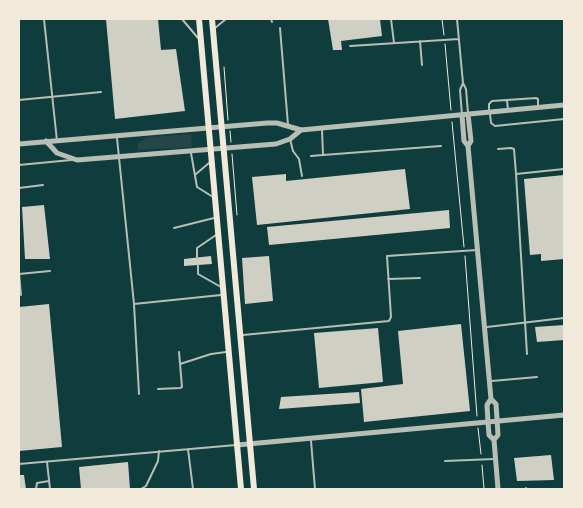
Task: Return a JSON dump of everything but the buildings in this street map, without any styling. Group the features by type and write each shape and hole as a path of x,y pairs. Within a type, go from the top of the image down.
{"main road":[{"path":"199,19 241,489"},
{"path":"212,19 254,489"},
{"path":"200,30 213,29"},
{"path":"227,340 241,337"}],"street":[{"path":"19,144 267,123 288,125 301,130 564,105"},
{"path":"468,114 471,141 468,146"},
{"path":"462,115 464,141 468,146 491,399 496,404 498,434 494,440"},
{"path":"46,142 57,153 77,160 276,144 290,139 301,130"},
{"path":"491,399 487,405 488,422 490,435 494,440 498,489"},
{"path":"237,445 564,415"}],"lane":[{"path":"44,19 57,141"},
{"path":"182,19 201,42"},
{"path":"213,29 226,19"},
{"path":"391,19 394,43"},
{"path":"457,19 462,83 460,90 462,115"},
{"path":"280,28 288,125"},
{"path":"350,46 459,39"},
{"path":"420,41 422,65"},
{"path":"462,83 466,90 468,114"},
{"path":"19,100 101,92"},
{"path":"538,107 537,98 490,102 491,123 495,126 564,119"},
{"path":"507,100 508,110"},
{"path":"322,128 323,155"},
{"path":"117,136 134,304 139,394"},
{"path":"290,139 292,152 299,159 302,176"},
{"path":"312,156 441,146"},
{"path":"498,149 514,149 527,354"},
{"path":"191,151 197,187 214,198"},
{"path":"19,165 77,160"},
{"path":"195,174 211,161"},
{"path":"516,174 564,169"},
{"path":"19,188 43,186"},
{"path":"174,228 216,218"},
{"path":"197,258 197,248 218,234"},
{"path":"241,337 389,321 391,318 387,258 389,255 478,250"},
{"path":"198,265 198,274 223,288"},
{"path":"21,295 19,274 50,271"},
{"path":"388,280 420,278"},
{"path":"134,304 223,295"},
{"path":"484,327 564,318"},
{"path":"158,389 181,388 180,352"},
{"path":"180,364 210,354 228,352"},
{"path":"489,381 537,377"},
{"path":"310,438 315,489"},
{"path":"19,464 237,445"},
{"path":"188,449 193,489"},
{"path":"141,489 146,486 158,461 159,452"},
{"path":"445,461 496,459"},
{"path":"47,461 50,489"},
{"path":"36,489 37,483 49,480"}],"shaded area":[{"path":"191,134 192,147 138,150 138,144 147,137"}]}
